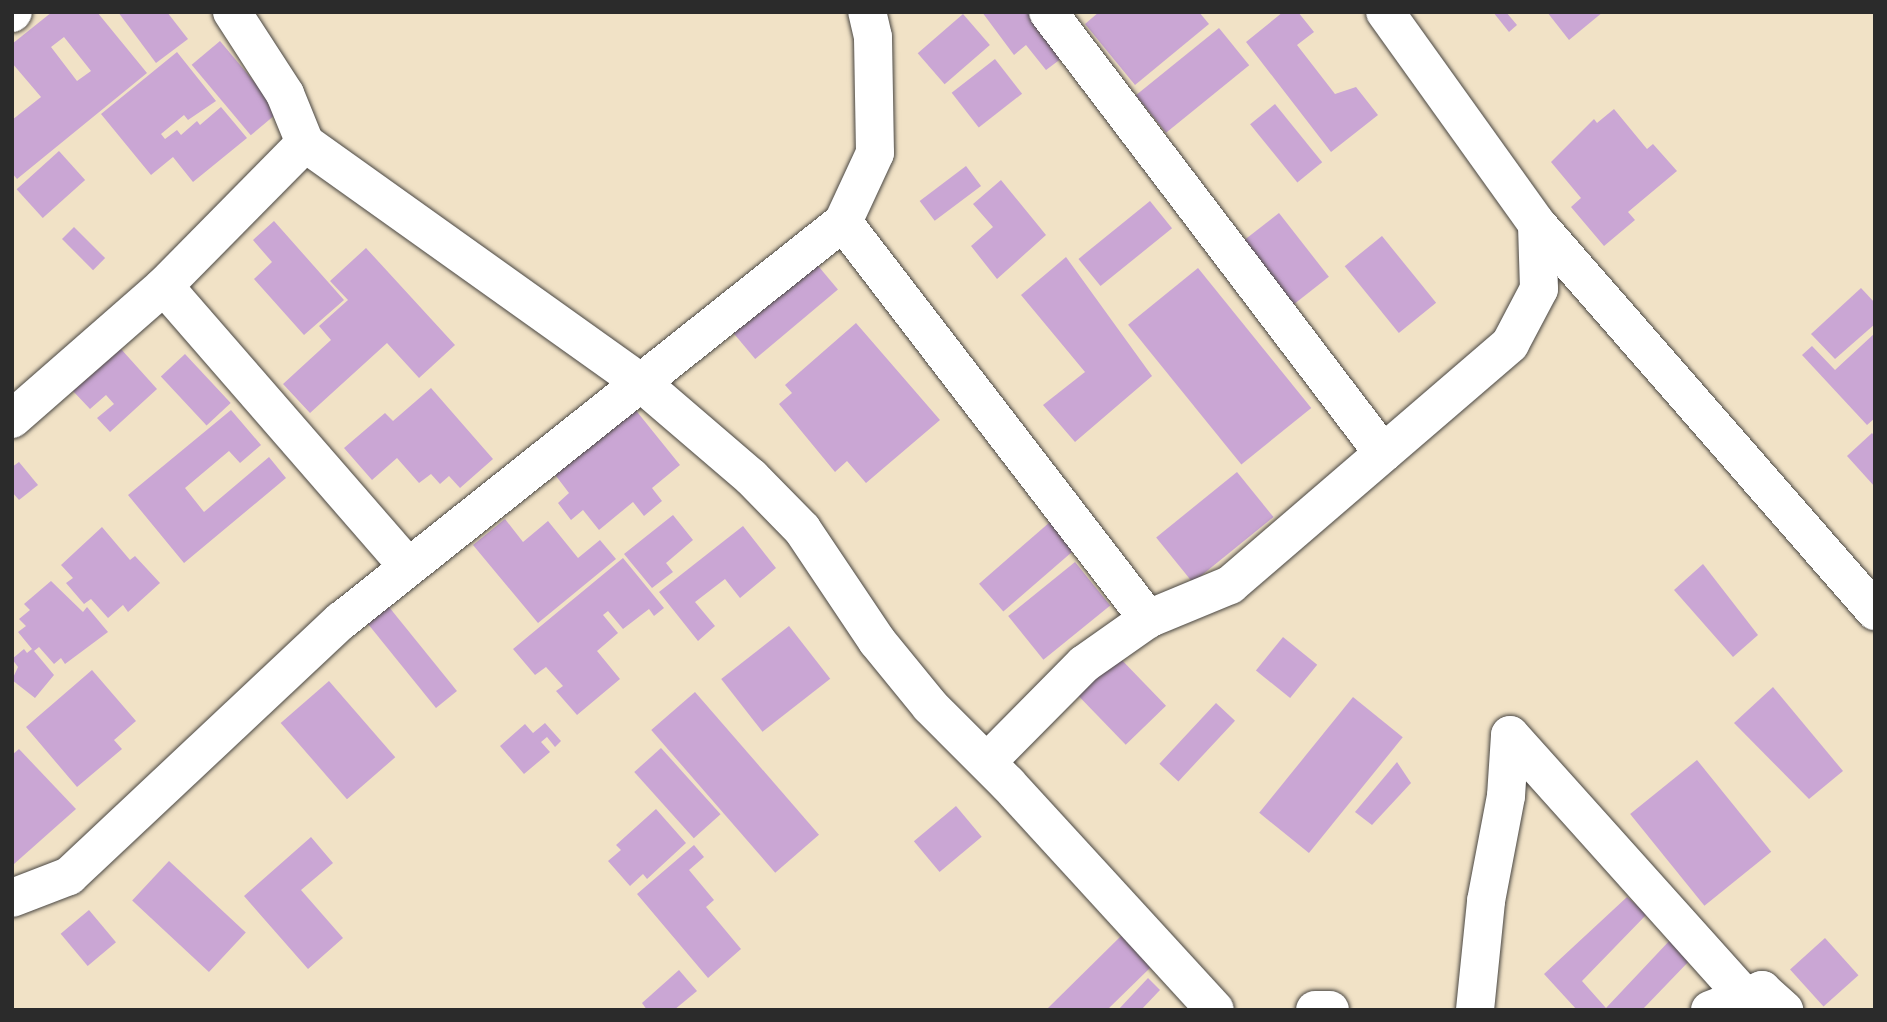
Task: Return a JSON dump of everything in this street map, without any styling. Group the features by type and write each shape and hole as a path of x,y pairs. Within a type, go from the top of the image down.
{"street":[{"path":"232,12 285,94 305,143 639,382 717,446 802,529 877,641 930,706 987,762 1215,1010"},
{"path":"12,898 69,876 341,621 844,222 875,153 873,37 867,12"},
{"path":"1048,12 1383,453"},
{"path":"1385,12 1537,224 1875,611"},
{"path":"12,419 164,286 305,143"},
{"path":"844,222 1148,619"},
{"path":"987,762 1084,664 1148,619 1230,585 1510,344 1539,289 1537,224"},
{"path":"164,286 408,566"},
{"path":"1475,1010 1486,901 1506,796 1510,735 1745,997"},
{"path":"1710,1010 1762,990 1784,1010"},
{"path":"1315,1010 1330,1010"}],"building":[{"path":"52,12 97,12 147,73 17,179 12,173 12,120 41,97 12,63 12,44","holes":["64,37 91,71 77,81 51,47"]},
{"path":"118,12 167,12 188,39 156,63"},
{"path":"982,12 1033,12 1066,55 1046,70 1026,45 1014,55"},
{"path":"1099,12 1199,12 1209,24 1135,85 1085,24"},
{"path":"1283,12 1298,12 1314,32 1297,45 1335,94 1356,87 1378,115 1331,152 1246,42"},
{"path":"1493,12 1506,12 1517,25 1509,32"},
{"path":"1547,12 1603,12 1569,40"},
{"path":"963,14 990,45 945,84 918,53"},
{"path":"1219,28 1249,65 1166,133 1136,95"},
{"path":"220,41 279,111 251,135 192,65"},
{"path":"177,52 216,101 188,120 184,115 161,134 165,139 177,130 181,135 197,121 200,125 221,107 247,138 193,182 173,157 151,175 101,114"},
{"path":"995,59 1022,94 979,128 952,93"},
{"path":"1275,104 1322,162 1297,182 1250,124"},
{"path":"1614,109 1647,149 1653,144 1677,171 1628,212 1635,220 1604,246 1571,207 1581,198 1551,162 1594,119 1597,123"},
{"path":"59,151 85,180 43,218 17,189"},
{"path":"966,166 981,186 935,221 920,201"},
{"path":"1001,180 1046,235 997,279 971,246 993,227 973,204"},
{"path":"1150,201 1172,228 1101,286 1079,259"},
{"path":"1279,213 1329,277 1293,305 1243,241"},
{"path":"274,221 344,300 304,335 254,279 272,262 253,240"},
{"path":"74,227 105,258 93,270 62,239"},
{"path":"1382,236 1436,303 1399,333 1345,266"},
{"path":"366,248 455,345 419,378 387,343 310,413 283,384 331,340 319,326 348,300 330,281"},
{"path":"809,255 838,289 755,359 726,324"},
{"path":"1066,257 1152,376 1075,442 1043,405 1085,372 1021,295"},
{"path":"1198,268 1311,408 1241,465 1128,325"},
{"path":"1861,288 1875,303 1875,324 1835,359 1811,334"},
{"path":"856,323 940,420 866,483 847,461 835,472 779,404 792,393 785,385"},
{"path":"1875,333 1875,418 1867,425 1802,355 1812,346 1835,370"},
{"path":"121,349 157,389 110,432 97,418 114,404 106,395 90,409 73,391"},
{"path":"185,354 231,403 207,426 161,377"},
{"path":"431,388 493,459 460,488 449,476 440,484 431,474 419,483 397,458 372,480 344,448 385,413 393,421"},
{"path":"634,408 680,465 652,488 662,501 644,516 633,502 599,530 583,510 571,520 558,503 569,493 553,472"},
{"path":"231,410 261,445 240,463 229,451 185,488 204,512 269,457 286,478 184,563 128,495"},
{"path":"1872,433 1875,437 1875,487 1847,456"},
{"path":"19,462 38,485 19,500 12,492 12,467"},
{"path":"1237,472 1274,517 1193,583 1156,537"},
{"path":"673,515 693,540 666,563 673,572 652,588 624,554"},
{"path":"505,519 523,542 548,521 578,558 600,540 616,559 538,623 473,545"},
{"path":"1050,522 1074,550 1003,612 979,584"},
{"path":"743,526 776,568 740,598 725,579 695,602 715,626 698,641 659,592"},
{"path":"102,527 130,560 135,556 160,583 128,612 123,605 108,618 91,599 84,604 66,583 73,578 61,565"},
{"path":"623,558 664,608 654,616 649,609 623,629 608,611 603,615 618,633 597,651 620,679 577,715 556,691 563,686 546,667 535,675 513,649"},
{"path":"1075,562 1110,606 1043,660 1008,616"},
{"path":"1703,564 1758,635 1733,657 1674,590"},
{"path":"51,581 83,612 87,607 108,632 65,664 61,658 54,664 39,647 34,651 54,675 35,698 12,680 18,667 12,659 24,649 27,653 32,649 18,632 26,626 19,619 30,610 24,604"},
{"path":"389,607 457,691 436,708 368,624"},
{"path":"789,626 830,679 762,732 721,679"},
{"path":"1283,637 1317,665 1290,698 1256,670"},
{"path":"1116,654 1166,706 1126,745 1076,693"},
{"path":"92,670 136,721 114,740 122,749 77,787 26,727"},
{"path":"329,681 395,757 347,799 281,723"},
{"path":"1773,687 1843,771 1809,799 1734,723"},
{"path":"695,692 819,835 775,873 651,730"},
{"path":"1353,697 1403,737 1309,853 1259,813"},
{"path":"1216,703 1235,721 1178,781 1159,764"},
{"path":"545,723 561,741 555,747 547,737 541,742 550,752 524,774 500,746 525,724 533,733"},
{"path":"661,748 721,814 694,838 634,772"},
{"path":"19,749 76,809 14,864 12,755"},
{"path":"1697,760 1771,852 1704,906 1630,814"},
{"path":"1397,762 1411,783 1372,825 1355,812"},
{"path":"956,806 982,837 940,872 914,841"},
{"path":"656,809 686,843 647,879 643,874 630,886 608,861 621,850 616,845"},
{"path":"311,837 333,863 301,890 343,938 308,969 244,896"},
{"path":"694,845 704,857 689,870 714,900 706,907 741,949 708,978 637,894"},
{"path":"169,861 246,933 209,972 132,900"},
{"path":"1627,897 1647,914 1582,981 1606,1008 1672,938 1693,957 1642,1010 1577,1010 1544,974"},
{"path":"89,910 116,942 88,966 61,934"},
{"path":"1122,935 1153,965 1107,1010 1046,1010"},
{"path":"1825,938 1858,975 1824,1007 1790,969"},
{"path":"679,970 697,991 674,1010 647,1010 642,1003"},
{"path":"1148,978 1160,990 1141,1010 1118,1010"}]}
